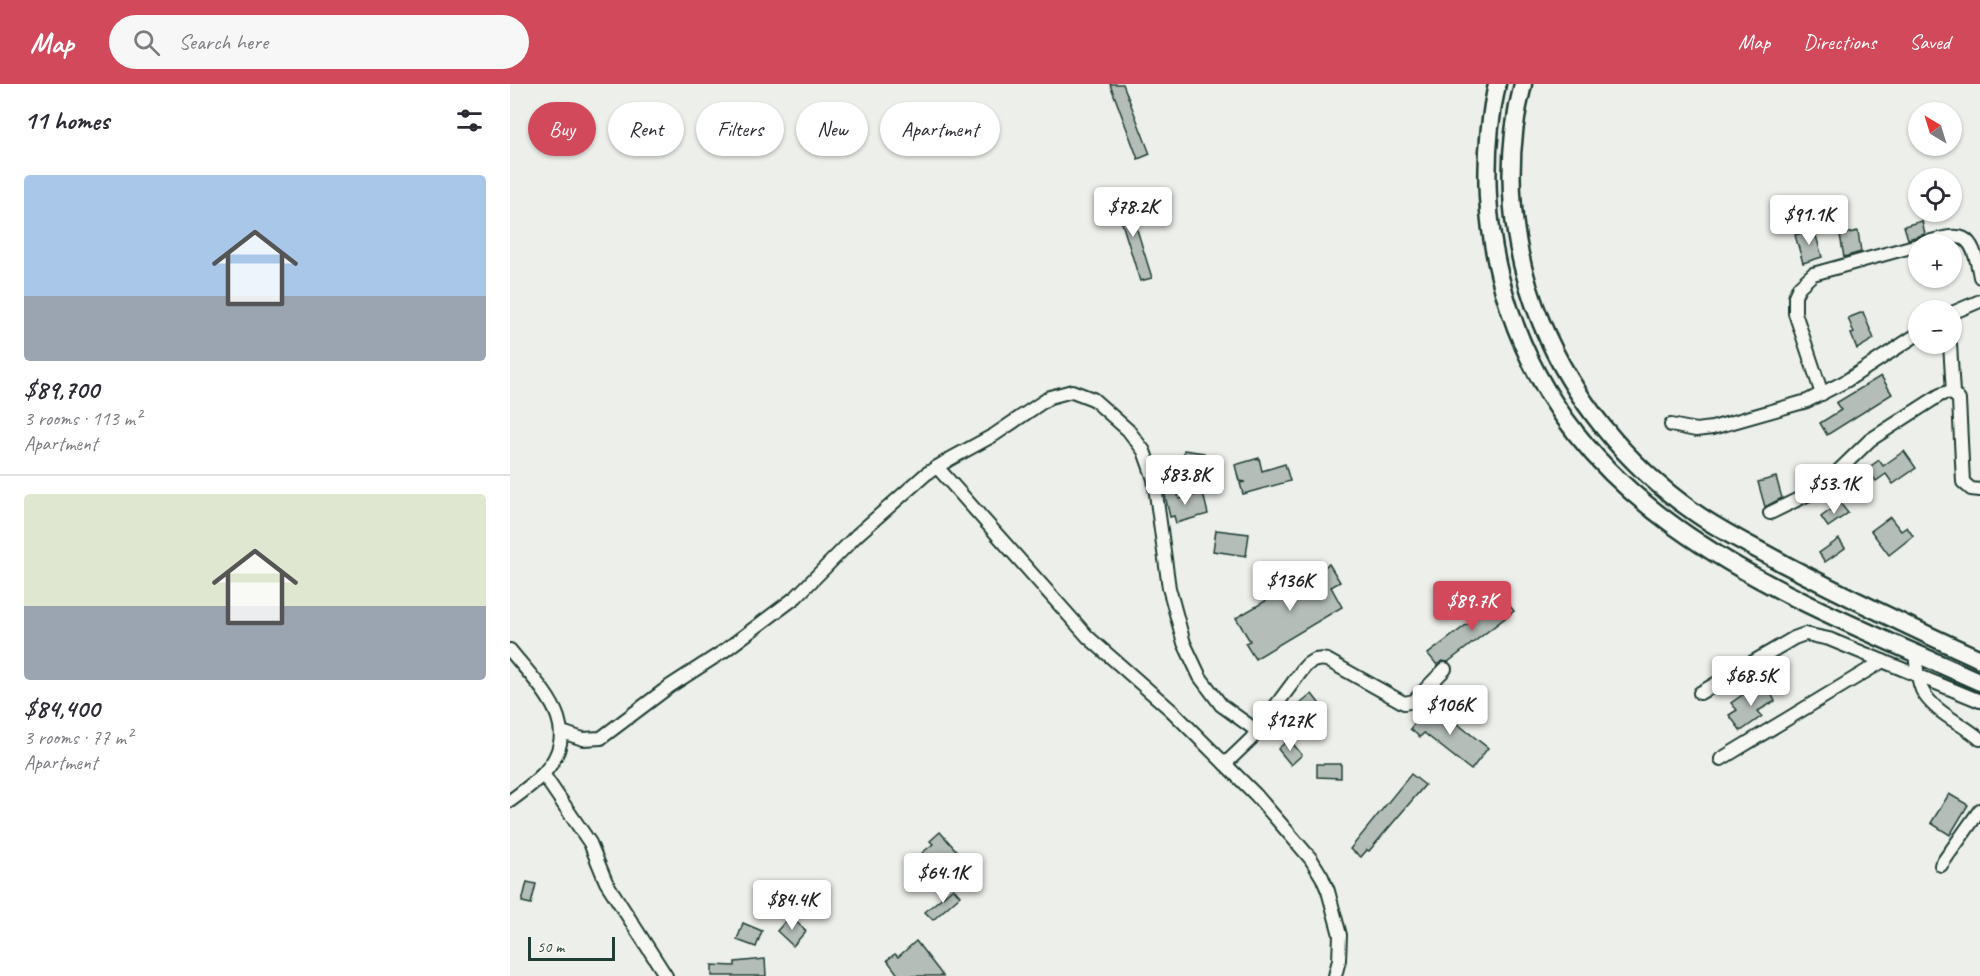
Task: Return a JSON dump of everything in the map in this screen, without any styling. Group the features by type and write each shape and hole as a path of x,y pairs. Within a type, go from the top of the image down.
{"highway":[{"path":"1497,84 1487,172 1493,247 1505,296 1523,346 1563,417 1597,459 1616,478 1643,503 1680,531 1755,577 1980,682"},
{"path":"1523,84 1515,125 1512,181 1516,236 1521,264 1528,290 1551,344 1574,386 1596,418 1615,441 1652,478 1686,506 1716,526 1819,582 1978,657"}],"street":[{"path":"1962,239 1975,251 1980,277"},
{"path":"1822,394 1795,313 1795,296 1799,287 1814,274 1908,248"},
{"path":"1962,309 1980,301"},
{"path":"1671,425 1696,430 1712,428 1806,401 1853,377 1908,341"},
{"path":"1951,354 1953,393 1959,400 1963,482 1971,489 1980,490"},
{"path":"562,732 583,739 601,738 796,597 882,511 937,467 994,435 1057,394 1080,393 1093,399 1136,440 1150,464 1169,588 1178,627 1191,660 1200,677 1221,705 1257,731"},
{"path":"1770,513 1813,492 1827,482 1864,444 1944,393 1953,393"},
{"path":"937,467 1088,637 1172,711 1261,800 1311,859 1322,877 1332,903 1340,935 1339,960 1335,976"},
{"path":"1700,693 1794,638 1805,634 1829,639 1980,701"},
{"path":"510,650 558,711 562,732 557,753 543,774 510,801"},
{"path":"1915,652 1922,689 1931,702 1980,739"},
{"path":"1225,764 1247,744 1306,665 1316,659 1328,660 1404,703 1414,701 1445,669"},
{"path":"1721,759 1883,662"},
{"path":"543,774 590,843 606,882 666,976"},
{"path":"1941,865 1980,810"}],"building":[{"path":"1110,84 1123,84 1150,154 1138,159"},
{"path":"1126,194 1152,278 1140,281 1114,197"},
{"path":"1922,222 1925,234 1908,234 1908,239 1904,226"},
{"path":"1814,229 1822,257 1803,263 1795,235"},
{"path":"1858,231 1861,252 1844,257 1840,235"},
{"path":"1863,312 1874,339 1857,349 1848,318"},
{"path":"1881,376 1892,394 1827,435 1820,423 1841,410 1836,403"},
{"path":"1184,450 1204,453 1201,476 1181,473"},
{"path":"1904,451 1916,468 1893,484 1886,474 1876,481 1867,469 1879,460 1883,466"},
{"path":"1259,458 1262,471 1285,464 1290,481 1243,494 1240,483 1245,482 1239,481 1235,465"},
{"path":"1776,477 1782,498 1765,507 1758,482"},
{"path":"1176,487 1179,499 1203,493 1208,514 1176,523 1174,516 1170,517 1164,491"},
{"path":"1840,503 1848,513 1828,527 1821,517"},
{"path":"1890,517 1901,531 1907,527 1913,536 1889,555 1871,531"},
{"path":"1216,530 1249,534 1246,556 1213,551"},
{"path":"1839,539 1845,548 1825,562 1819,553"},
{"path":"1329,564 1340,582 1331,587 1342,607 1255,659 1245,643 1250,641 1236,618"},
{"path":"1503,597 1514,611 1448,662 1442,661 1437,665 1428,654"},
{"path":"1766,684 1775,701 1758,711 1762,716 1741,731 1729,715 1737,710 1731,703 1745,693"},
{"path":"1312,694 1322,707 1300,725 1290,712"},
{"path":"1431,703 1488,748 1471,770 1424,733 1420,737 1410,729"},
{"path":"1289,739 1302,755 1291,765 1278,749"},
{"path":"1317,764 1341,764 1341,778 1317,777"},
{"path":"1411,774 1425,785 1369,851 1367,850 1361,857 1350,849"},
{"path":"1949,794 1968,805 1950,835 1931,823"},
{"path":"940,832 962,857 941,875 922,853 933,844 930,841"},
{"path":"527,882 536,884 531,904 522,902"},
{"path":"953,888 960,896 933,920 925,912"},
{"path":"790,916 806,931 793,946 777,931"},
{"path":"743,923 762,931 756,947 737,940"},
{"path":"916,941 943,976 899,976 887,960 895,954 898,957"},
{"path":"765,959 766,976 712,976 712,965 735,966 735,962"}]}
